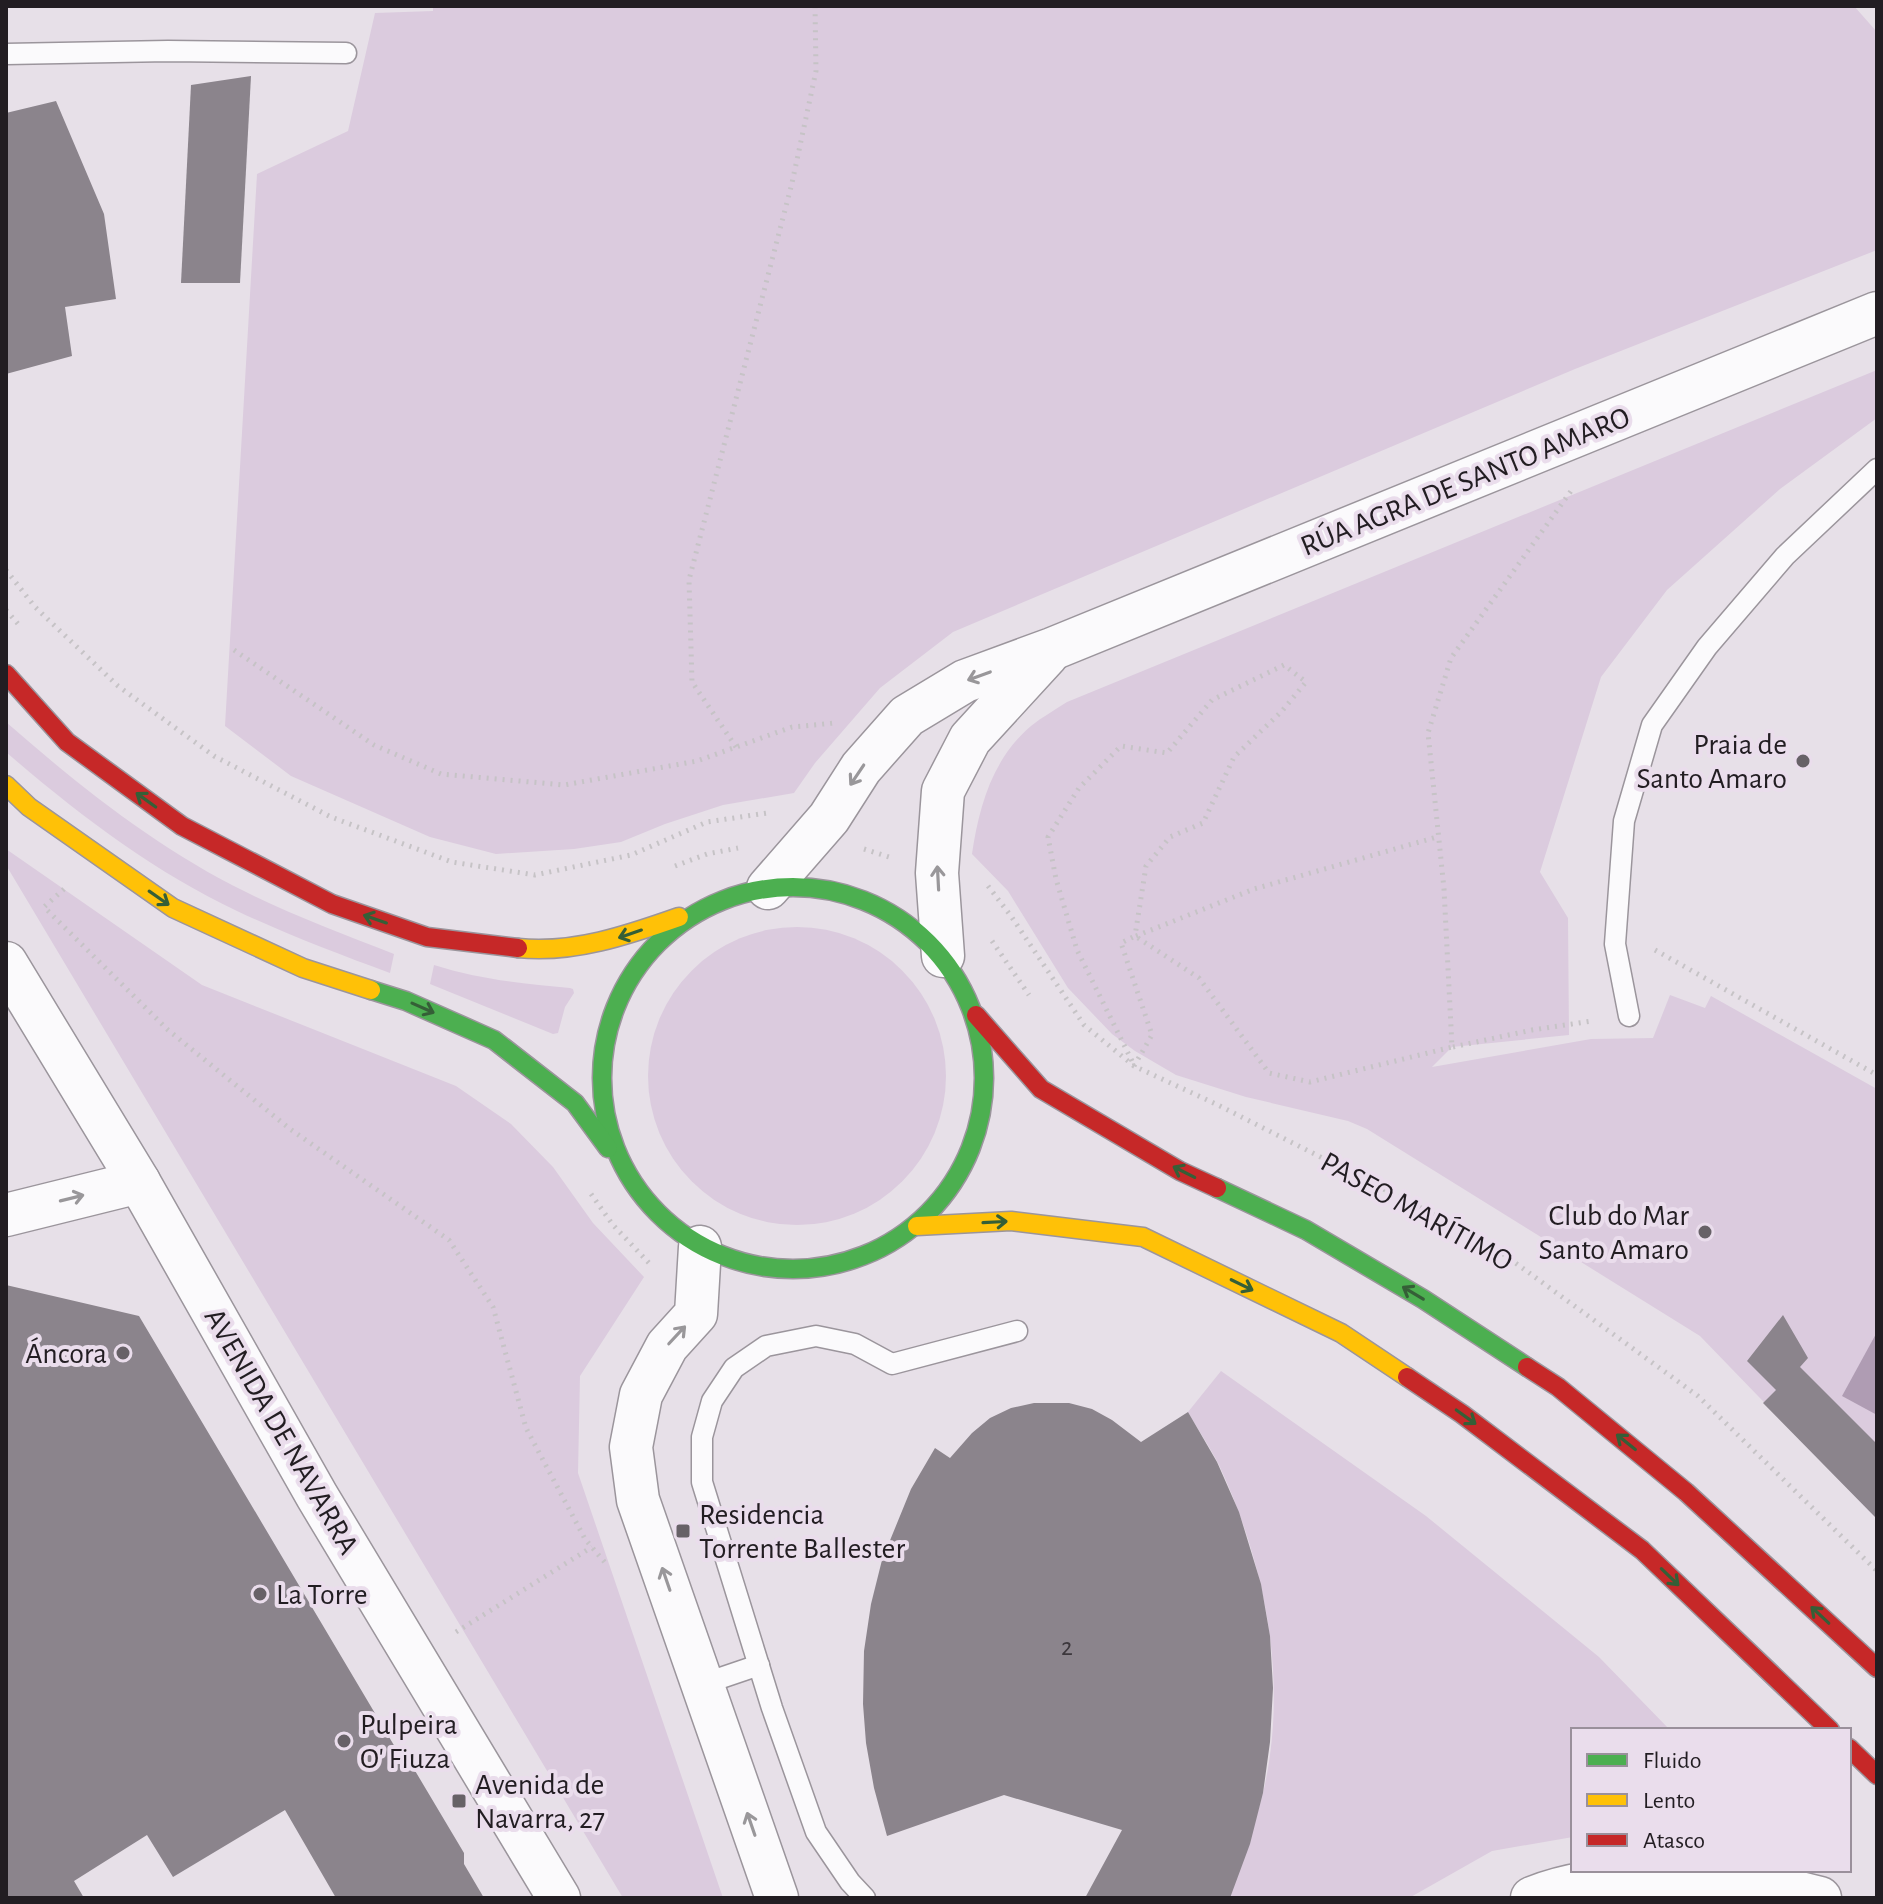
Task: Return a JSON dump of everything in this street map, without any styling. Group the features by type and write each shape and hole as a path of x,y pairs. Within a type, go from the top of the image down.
{"main road":[{"path":"6,674 67,742 182,826 332,904 427,937 537,950 615,939 735,895 768,888 833,890 894,914 943,956 974,1012 1041,1089 1180,1171 1306,1230 1423,1299 1558,1387 1686,1492 1877,1668"},
{"path":"6,785 29,807 173,908 303,968 406,1001 494,1040 575,1103 655,1212 700,1247 755,1267 812,1270 867,1256 917,1226 956,1182 980,1128 986,1070 974,1012"},
{"path":"622,1167 603,1110 603,1049 607,1035 621,992 656,944 704,908"},
{"path":"917,1226 1011,1221 1143,1237 1341,1333 1462,1414 1642,1550 1828,1728"},
{"path":"1851,1750 1877,1775"}],"street":[{"name":"RÚA AGRA DE SANTO AMARO","path":"768,888 829,818 861,768 907,716 965,681 1052,649 1877,313"},
{"name":"RÚA AGRA DE SANTO AMARO","path":"943,956 937,873 943,791 970,739 1052,649"},
{"name":"AVENIDA DE NAVARRA","path":"6,963 139,1182 317,1496 559,1898"},
{"path":"6,1215 139,1182"},
{"path":"700,1247 696,1314 667,1346 641,1395 631,1447 638,1500 777,1898"},
{"path":"1532,1898 1549,1891 1617,1880 1713,1880 1764,1886 1820,1898"}],"lane":[{"path":"6,54 168,51 346,53"},
{"path":"1629,1016 1615,944 1624,821 1652,725 1707,647 1785,556 1877,469"},
{"path":"865,1898 850,1882 816,1832 759,1665 702,1482 702,1437 712,1401 734,1368 766,1346 816,1336 855,1344 892,1364 1017,1331"},
{"path":"703,1684 759,1665"}],"path":[{"path":"736,747 692,682 689,580 792,183 816,71 815,6"},
{"path":"1452,1047 1444,889 1428,733 1451,658 1574,487"},
{"path":"6,570 35,607 118,686 214,756 331,817 452,862 535,875 631,855 707,822 782,811"},
{"path":"234,650 374,745 441,774 564,785 697,761 792,727 907,716"},
{"path":"1134,1066 1077,950 1056,879 1048,837 1079,788 1121,746 1167,753 1212,700 1284,665 1306,682 1282,711 1234,757 1203,823 1170,837 1146,866 1135,936"},
{"path":"1134,1066 1152,1035 1121,943 1254,889 1437,837"},
{"name":"PASEO MARÍTIMO","path":"984,881 1084,1025 1134,1066 1218,1105 1484,1240 1698,1396 1877,1571"},
{"path":"67,885 44,907 168,1030 290,1129 449,1240 493,1307 526,1428 585,1539 613,1571"},
{"path":"1135,936 1199,978 1269,1073 1310,1082 1532,1030 1629,1016"},
{"path":"1615,944 1654,950 1877,1075"},
{"path":"588,1189 613,1225 696,1314"},
{"path":"415,1658 592,1547"}],"shaded area":[{"path":"433,6 1854,6 1877,32 1877,250 1575,369 953,632 880,688 815,763 794,793 723,805 621,842 574,849 496,854 430,837 291,776 225,726 257,174 348,131 375,13 433,11"},
{"path":"1877,370 1877,418 1780,489 1667,590 1601,677 1540,872 1568,918 1569,1035 1452,1047 1432,1067 1591,1039 1653,1038 1670,995 1705,1008 1711,996 1877,1089 1877,1519 1700,1336 1367,1129 1348,1121 1246,1097 1176,1075 1135,1051 1112,1034 1068,988 1008,891 972,854 983,802 1006,753 1031,726 1067,702"},
{"path":"6,722 120,815 213,875 264,901 394,954 390,973 312,944 237,911 145,859 87,818 6,752"},
{"path":"6,849 202,985 456,1086 511,1124 553,1167 593,1223 644,1277 580,1376 578,1473 723,1898 623,1898 6,865"},
{"path":"797,927 826,930 854,939 880,952 902,971 921,993 934,1019 943,1047 946,1076 943,1105 934,1133 921,1159 902,1181 880,1200 854,1213 826,1222 797,1225 768,1222 740,1213 714,1200 692,1181 673,1159 660,1133 651,1105 648,1076 651,1047 660,1019 673,993 692,971 714,952 740,939 768,930"},
{"path":"434,965 501,980 570,988 574,993 565,1007 558,1033 553,1034 430,984"},
{"path":"1877,1332 1877,1415 1842,1396"},
{"path":"1221,1371 1426,1516 1599,1657 1668,1728 1571,1728 1571,1837 1492,1851 1409,1898 1229,1898 1263,1793 1271,1751 1273,1668 1260,1584 1249,1543 1219,1465 1188,1412"}],"building":[{"path":"251,76 240,283 181,283 191,85"},
{"path":"56,101 104,214 116,299 65,307 72,356 6,374 6,113"},
{"path":"6,1285 139,1316 395,1747 401,1747 464,1853 464,1864 484,1898 336,1898 285,1810 173,1877 147,1835 74,1881 84,1898 6,1898"},
{"path":"1783,1315 1808,1358 1800,1367 1877,1444 1877,1519 1763,1403 1776,1390 1747,1361"},
{"path":"1034,1403 1069,1403 1092,1409 1141,1442 1188,1412 1217,1462 1239,1512 1261,1584 1270,1636 1273,1688 1263,1793 1250,1844 1230,1898 1085,1898 1122,1830 1004,1795 887,1836 874,1788 863,1704 864,1651 882,1560 911,1489 935,1448 950,1458 990,1418 1011,1408"}],"traffic: fast":[{"path":"793,887 830,890 866,901 899,919 928,943 952,972 970,1005 981,1041 984,1078 981,1115 970,1151 952,1184 928,1213 899,1237 866,1255 830,1266 793,1269 756,1266 720,1255 687,1237 658,1213 634,1184 616,1151 605,1115 602,1078 605,1041 616,1005 634,972 658,943 687,919 720,901 756,890 793,887"},
{"path":"371,990 406,1001 494,1040 575,1103 608,1148"},
{"path":"1217,1188 1306,1230 1423,1299 1527,1367"}],"traffic: slow":[{"path":"6,785 29,807 173,908 303,968 371,990"},
{"path":"518,948 580,946 679,917"},
{"path":"917,1226 1011,1221 1143,1237 1341,1333 1407,1377"}],"traffic: jam":[{"path":"6,674 67,742 182,826 332,904 427,937 518,948"},
{"path":"976,1015 1041,1089 1180,1171 1217,1188"},
{"path":"1527,1367 1558,1387 1686,1492 1877,1668"},
{"path":"1407,1377 1462,1414 1642,1550 1828,1728"},
{"path":"1851,1750 1877,1775"}],"place":[{"name":"Praia de Santo Amaro","path":"1803,761"},
{"name":"Club do Mar Santo Amaro","path":"1705,1232"},
{"name":"Áncora","path":"123,1353"},
{"name":"Residencia Torrente Ballester","path":"683,1531"},
{"name":"La Torre","path":"260,1594"},
{"name":"Pulpeira O' Fiuza","path":"344,1741"},
{"name":"Avenida de Navarra, 27","path":"459,1801"}]}
